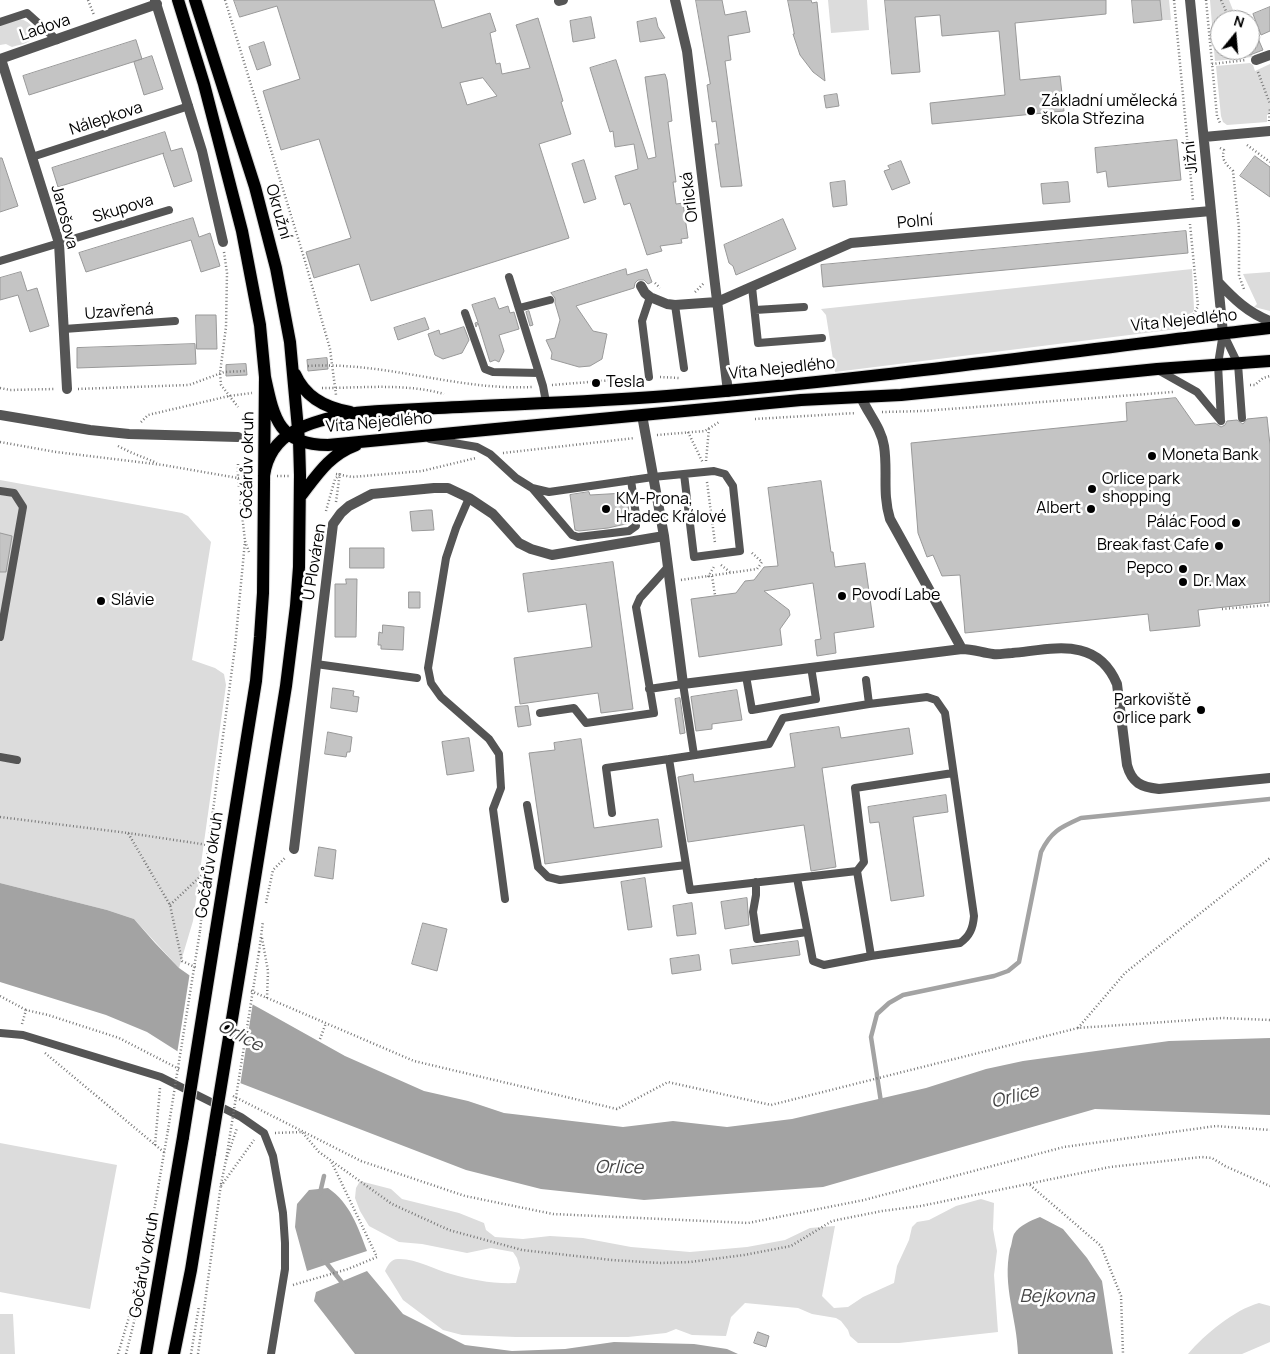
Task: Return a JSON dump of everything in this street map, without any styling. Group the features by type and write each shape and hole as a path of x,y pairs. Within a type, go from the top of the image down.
{"main road":[{"path":"178,0 204,84 242,230 260,325 265,377 272,410 279,424 295,434"},
{"name":"Okružní","path":"194,0 269,236 282,294 293,367 295,434"},
{"name":"Víta Nejedlého","path":"295,434 352,413 728,392 997,363 1131,344 1270,328"},
{"name":"Víta Nejedlého","path":"295,434 315,445 366,442 642,414 967,389 1157,369 1270,361"},
{"path":"293,367 303,388 314,398 336,409 352,413"},
{"name":"Gočárův okruh","path":"146,1354 257,672 263,593 265,377"},
{"path":"264,476 266,462 272,452 295,434"},
{"path":"174,1354 189,1279 286,686 299,567 300,497 295,434"},
{"path":"300,497 321,469 332,458 345,450 366,442"}],"street":[{"name":"Orlická","path":"675,0 687,51 728,392"},
{"name":"Jižní","path":"1190,0 1223,333"},
{"path":"156,2 202,151 223,242"},
{"name":"Ladova","path":"0,59 57,40 156,2"},
{"name":"Jarošova","path":"0,59 59,244 66,389"},
{"path":"1204,137 1270,131"},
{"name":"Polní","path":"650,297 659,302 675,306 717,302 851,243 1211,211"},
{"path":"1218,282 1247,309 1270,321"},
{"path":"641,286 650,297"},
{"path":"861,397 879,429 884,446 886,504 890,519 962,649"},
{"path":"642,414 664,536 682,684 962,649 994,655 1068,648 1084,650 1102,661 1117,684 1127,764 1135,781 1145,788 1158,789 1270,778"},
{"path":"0,415 90,430 129,434 238,437"},
{"name":"U Plováren","path":"294,849 333,524 340,513 359,499 372,494 448,488 493,514 519,543 531,550 552,555 664,536"}],"lane":[{"path":"0,22 27,13 57,40"},
{"name":"Nálepkova","path":"32,157 188,106"},
{"name":"Skupova","path":"0,261 169,210"},
{"path":"509,277 539,373 546,402"},
{"path":"752,286 758,343 822,338"},
{"path":"649,377 642,321 650,297"},
{"path":"519,308 550,300"},
{"path":"675,306 684,368"},
{"path":"754,310 804,307"},
{"path":"465,313 485,369 493,372 539,373"},
{"name":"Uzavřená","path":"64,329 175,321"},
{"path":"1223,333 1238,364 1242,418"},
{"path":"1157,369 1197,392 1222,421 1218,364 1223,333"},
{"path":"414,437 469,446 490,454 516,478 532,488 572,535 578,537 629,531 636,526 631,480"},
{"path":"532,488 549,492 653,477 714,471 725,474 733,486 740,551 694,557 684,474"},
{"path":"0,491 14,493 23,507 0,637"},
{"path":"468,498 446,558 428,668 430,683 441,697 489,739 498,754 501,788 493,809 505,899"},
{"path":"540,713 574,708 586,723 654,712 636,607 640,598 668,567"},
{"path":"316,664 416,678"},
{"path":"746,676 752,710 816,699 811,667"},
{"path":"866,680 869,704"},
{"path":"650,689 682,684 694,755"},
{"path":"612,813 606,768 769,744 783,718 920,697 936,700 945,713 974,916 968,937 960,943 824,965 818,964 813,961 797,878"},
{"path":"0,757 17,760"},
{"path":"669,759 690,890 857,871 864,862 855,788 953,773"},
{"path":"527,805 538,867 548,877 560,880 686,865"},
{"path":"857,871 871,956"},
{"path":"756,882 753,912 757,939 807,932"},
{"path":"0,1033 23,1035 161,1077 241,1117 264,1133 273,1156 286,1243 285,1270 271,1354"}],"path":[{"path":"225,0 305,260 330,349 332,364 308,366"},
{"path":"1174,0 1193,201 1188,206 1198,306 1193,316 1193,323"},
{"path":"1206,0 1217,116 1222,126"},
{"path":"1212,64 1256,60 1257,70 1270,106 1269,125"},
{"path":"1204,137 1224,150 1222,155 1224,162 1233,171 1239,228 1239,276 1244,291"},
{"path":"1247,145 1270,162"},
{"path":"223,242 227,273 226,326 220,373 221,385 238,408"},
{"path":"0,388 10,390 189,385 220,373 246,371"},
{"path":"1255,385 1259,380 1270,376"},
{"path":"316,388 429,389 448,395"},
{"path":"750,420 868,412 932,410 1173,392"},
{"path":"129,434 148,415 247,393"},
{"path":"340,474 352,477 422,471 445,467 490,454 705,431 720,422"},
{"path":"688,432 705,467 710,436 709,428"},
{"path":"0,442 56,452 163,465 238,478"},
{"path":"114,444 163,465"},
{"path":"118,1354 140,1280 165,1153 200,931 208,845 236,647 245,541 238,464"},
{"path":"706,472 716,554"},
{"path":"670,582 757,569 762,562 752,553"},
{"path":"708,576 717,562 731,573"},
{"path":"712,576 715,595"},
{"path":"1222,609 1270,605"},
{"path":"0,817 208,845"},
{"path":"128,833 170,905 182,961 199,969"},
{"path":"265,906 273,870 294,849"},
{"path":"1078,1028 1125,973 1270,858"},
{"path":"170,905 206,871"},
{"path":"198,1354 221,1186 264,916"},
{"path":"261,935 268,971 267,998"},
{"path":"250,991 414,1061 618,1109 668,1082 771,1105 1078,1028 1222,1018 1270,1020"},
{"path":"0,996 26,1010"},
{"path":"320,1039 326,1023"},
{"path":"45,1053 165,1153"},
{"path":"155,1145 161,1077"},
{"path":"226,1160 241,1117"},
{"path":"315,1139 361,1161 465,1196 553,1214 748,1223 864,1200 1064,1147 1216,1126 1270,1130"},
{"path":"221,1186 254,1140 264,1133 302,1132 319,1152 392,1204 449,1230 522,1250 612,1260 660,1263 690,1262 744,1255 791,1246 832,1221 882,1211 921,1206 1110,1167 1202,1157 1212,1158 1225,1166 1270,1186"},
{"path":"281,1288 344,1270 377,1257 330,1160"},
{"path":"1029,1184 1101,1246 1122,1296 1123,1354"},
{"path":"126,1354 144,1283"}],"shaded area":[{"path":"828,0 867,0 869,30 831,33"},
{"path":"1160,0 1169,0 1171,20 1162,20"},
{"path":"1210,0 1229,0 1233,10 1211,10"},
{"path":"19,19 26,21 33,29 34,32 30,41 12,47 6,44 0,45 0,25"},
{"path":"1250,63 1255,71 1270,64 1270,114 1267,115 1267,122 1227,125 1223,122 1221,116 1216,66"},
{"path":"1192,269 1194,309 1193,312 1184,317 1185,328 835,372 826,315 821,309"},
{"path":"1270,272 1270,311 1254,307 1257,304 1243,274"},
{"name":"Slávie","path":"0,480 182,513 188,516 211,542 192,660 215,668 224,674 226,685 193,921 179,968 134,919 107,910 0,883"},
{"path":"0,1143 117,1165 90,1309 0,1292"},
{"path":"360,1181 391,1189 402,1199 459,1213 484,1223 486,1230 495,1237 523,1239 550,1236 583,1238 631,1247 690,1252 747,1247 785,1240 810,1228 835,1226 822,1296 834,1308 848,1307 863,1297 894,1283 897,1266 909,1240 912,1227 917,1222 929,1220 956,1206 981,1199 994,1203 993,1229 997,1251 994,1275 998,1332 899,1343 858,1343 850,1336 841,1321 836,1318 812,1314 798,1308 745,1303 731,1317 726,1336 692,1335 676,1329 666,1333 628,1337 462,1335 443,1330 403,1300 385,1271 389,1265 396,1259 405,1259 467,1278 491,1282 516,1283 520,1268 517,1258 513,1252 491,1248 467,1253 422,1244 399,1242 369,1226 355,1198 356,1188"},
{"path":"1259,1303 1270,1306 1270,1342 1242,1354 1188,1354 1220,1324 1249,1306"},
{"path":"0,1314 13,1314 15,1354 0,1354"}],"water":[{"name":"Orlice","path":"0,883 107,910 134,919 179,968 189,975 252,1004 345,1056 424,1091 468,1101 504,1113 623,1127 673,1121 727,1127 792,1119 926,1088 986,1069 1023,1061 1169,1041 1270,1038 1270,1115 1095,1109 823,1187 644,1200 541,1189 466,1170 240,1083 177,1051 147,1032 106,1015 0,982"},
{"path":"328,1188 348,1208 357,1224 367,1251 307,1271 295,1227 297,1204 309,1190"},
{"name":"Bejkovna","path":"1040,1217 1063,1229 1087,1258 1102,1281 1113,1354 1018,1354 1008,1276 1010,1249 1016,1231"},
{"path":"367,1271 403,1314 465,1345 512,1351 565,1349 614,1342 694,1344 727,1349 738,1354 355,1354 314,1301 316,1292"}],"pier":[{"path":"190,972 253,1002 240,1086 177,1054"}],"building":[{"path":"234,0 434,0 442,28 490,13 496,31 490,33 496,64 500,63 502,74 530,68 516,25 538,18 571,134 539,144 569,238 371,301 359,264 314,278 306,252 351,238 319,139 281,150 263,91 300,79 277,6 240,17","holes":["483,78 497,96 467,105 460,83"]},
{"path":"696,0 722,0 725,15 746,11 750,32 728,36 731,60 725,61 742,186 721,187 715,144 719,144 716,121 712,122 707,85 710,84"},
{"path":"788,0 811,0 812,3 817,2 825,81 813,72 800,55 793,34"},
{"path":"885,0 1106,0 1106,14 1015,23 1020,80 1060,76 1064,111 932,124 930,103 1005,95 999,31 942,36 940,15 915,17 920,72 892,74"},
{"path":"1132,0 1160,0 1162,20 1134,23"},
{"path":"1270,7 1270,31 1261,35 1260,32 1260,11"},
{"path":"591,17 595,38 573,42 570,21"},
{"path":"656,18 658,27 665,38 640,42 637,22"},
{"path":"136,40 142,59 29,95 23,76"},
{"path":"264,42 271,65 257,70 249,47"},
{"path":"152,56 163,89 144,95 134,62"},
{"path":"616,60 648,159 656,157 645,77 665,74 667,80 672,121 668,122 676,182 673,182 676,204 683,203 688,238 681,239 682,243 660,246 662,251 647,255 630,203 624,205 615,176 638,169 634,144 615,147 613,131 610,132 590,68"},
{"path":"837,94 839,106 826,108 824,96"},
{"path":"165,132 171,151 182,148 192,181 174,187 164,153 58,187 52,168"},
{"path":"1177,140 1181,180 1108,187 1106,171 1097,173 1095,148"},
{"path":"1255,156 1270,167 1270,197 1240,176"},
{"path":"0,158 2,158 18,206 0,212"},
{"path":"584,160 596,199 584,203 572,164"},
{"path":"901,161 910,183 892,190 884,171 890,169 888,166"},
{"path":"845,181 847,205 833,207 830,183"},
{"path":"1068,182 1070,202 1043,204 1041,184"},
{"path":"193,218 199,237 210,233 220,266 201,272 191,240 86,272 79,253"},
{"path":"783,219 796,249 736,275 733,266 729,263 724,245"},
{"path":"1186,231 1188,253 823,287 821,265"},
{"path":"626,269 627,275 647,269 652,282 648,284 644,280 638,280 634,288 576,306 593,331 607,334 602,359 590,366 579,367 551,359 552,353 546,340 555,338 560,320 555,298 551,293"},
{"path":"21,272 27,291 37,288 49,326 30,332 18,295 0,300 0,278"},
{"path":"495,298 499,309 508,306 510,313 514,312 519,329 499,335 504,351 499,362 495,360 490,362 478,323 476,327 475,323 478,322 472,305"},
{"path":"529,311 533,325 530,326 526,312"},
{"path":"196,315 216,315 217,349 197,349"},
{"path":"425,318 429,329 398,340 394,328"},
{"path":"464,327 469,340 462,353 443,359 435,355 428,334 439,330 440,334"},
{"path":"195,344 196,364 77,368 77,348"},
{"path":"327,358 328,369 308,371 307,360"},
{"path":"246,364 247,375 226,376 226,365"},
{"name":"Orlice park shopping","path":"1176,398 1195,425 1215,423 1221,427 1227,421 1237,420 1243,424 1247,419 1267,417 1270,445 1270,602 1198,610 1200,626 1150,631 1148,614 965,633 960,575 942,576 933,555 927,557 918,533 911,443 1127,421 1126,403"},
{"path":"821,481 831,552 833,552 835,567 865,563 874,627 834,633 836,653 817,656 815,640 821,639 813,583 764,591 789,610 790,615 780,629 782,645 699,657 691,599 736,593 745,581 754,580 764,567 778,566 768,488"},
{"path":"589,492 590,495 627,494 630,523 608,528 575,530 570,495"},
{"path":"432,510 434,530 412,531 410,512"},
{"path":"0,533 12,536 6,572 0,572"},
{"path":"350,548 384,548 384,568 350,568"},
{"path":"613,562 633,709 601,713 598,693 520,704 514,658 592,647 586,604 528,612 523,574"},
{"path":"346,579 357,579 356,637 335,637 335,584 346,584"},
{"path":"409,592 420,592 420,608 409,608"},
{"path":"383,625 404,627 403,650 381,649 381,645 378,645 379,632 382,633"},
{"path":"333,688 354,691 353,696 359,697 357,712 331,708"},
{"path":"737,690 742,720 712,724 712,729 696,731 691,697"},
{"path":"680,698 685,733 680,734 675,699"},
{"path":"528,706 531,725 518,727 515,707"},
{"path":"839,727 841,738 909,728 913,754 822,768 836,867 811,871 804,825 688,842 678,777 693,774 694,782 795,767 790,734"},
{"path":"328,732 352,737 350,752 347,752 346,757 325,754"},
{"path":"469,738 474,771 447,775 442,742"},
{"path":"581,739 594,828 658,819 662,847 545,864 529,753 555,750 554,743"},
{"path":"946,795 948,812 913,817 924,896 891,901 879,822 870,823 868,807"},
{"path":"319,847 336,850 333,879 315,876"},
{"path":"645,878 652,927 628,930 621,882"},
{"path":"747,898 749,925 725,929 721,902"},
{"path":"692,903 696,934 677,936 673,906"},
{"path":"423,923 447,929 437,971 412,964"},
{"path":"798,941 800,955 732,964 730,950"},
{"path":"699,955 701,970 672,974 670,959"},
{"path":"758,1332 769,1336 766,1347 754,1343"}],"waterway":[{"path":"881,1102 871,1037 877,1014 889,1003 903,995 994,976 1008,971 1019,962 1041,852 1057,830 1081,818 1270,799"},
{"path":"320,1193 324,1176"},
{"path":"324,1260 344,1285"}],"place":[{"name":"Základní umělecká škola Střezina","path":"1031,111"},
{"name":"Tesla","path":"596,383"},
{"name":"Moneta Bank","path":"1152,456"},
{"name":"Orlice park shopping","path":"1092,489"},
{"name":"KM-Prona, Hradec Králové","path":"606,509"},
{"name":"Albert","path":"1091,509"},
{"name":"Pálác Food","path":"1236,523"},
{"name":"Break fast Cafe","path":"1219,546"},
{"name":"Pepco","path":"1183,569"},
{"name":"Dr. Max","path":"1183,582"},
{"name":"Povodí Labe","path":"842,596"},
{"name":"Slávie","path":"101,601"},
{"name":"Parkoviště Orlice park","path":"1201,710"}]}
